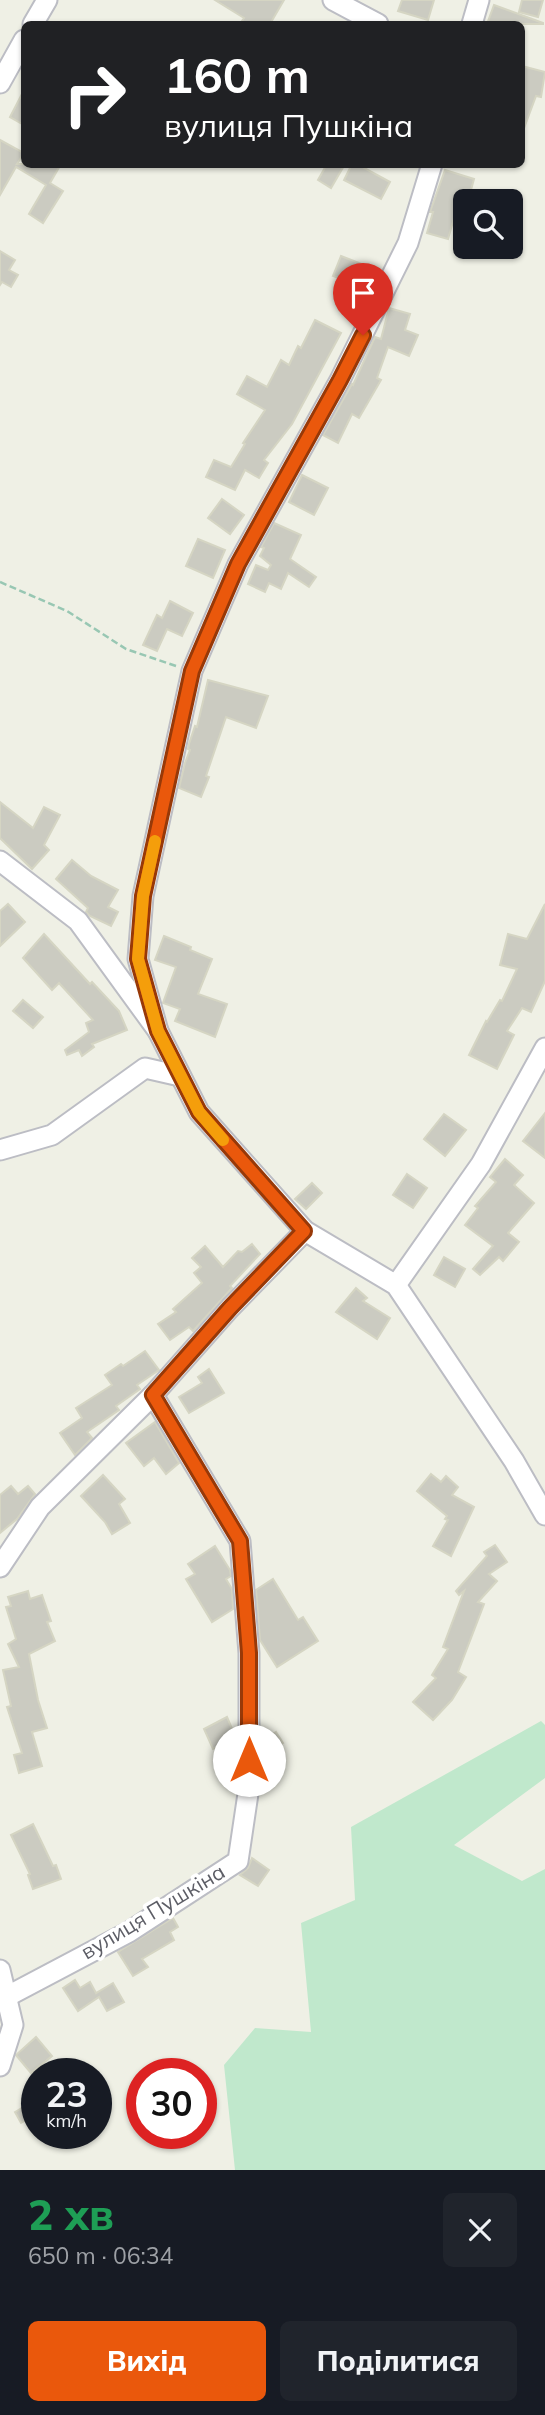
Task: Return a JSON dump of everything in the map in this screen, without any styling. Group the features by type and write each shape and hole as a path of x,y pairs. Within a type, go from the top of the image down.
{"street":[{"path":"35,21 47,0"},
{"path":"333,0 372,21"},
{"path":"473,21 479,0"},
{"path":"0,83 21,45"},
{"path":"158,1031 138,959 143,896 192,671 238,564 340,380 408,243 431,168"},
{"path":"0,861 78,922 158,1031 199,1112 304,1231 396,1285 514,1461 545,1515"},
{"path":"396,1285 481,1164 545,1048"},
{"path":"0,1150 52,1135 145,1068 180,1076"},
{"path":"0,1567 40,1507 153,1395 230,1308 304,1231"},
{"name":"вулиця Пушкіна","path":"6,1997 129,1932 238,1861 249,1787 249,1653 240,1541 153,1395"},
{"path":"0,1970 13,2025 0,2066"}],"path":[{"path":"0,582 67,611 126,649 192,671"}],"green space":[{"path":"541,1721 545,1725 545,1778 454,1845 522,1881 545,1869 545,2170 235,2170 224,2065 255,2028 311,2032 301,1923 355,1900 351,1827"}],"building":[{"path":"215,0 284,0 272,21 242,21 244,18"},
{"path":"402,0 434,0 428,20 398,11"},
{"path":"522,0 543,0 538,17 519,12"},
{"path":"494,5 543,24 525,24 525,21 488,21"},
{"path":"525,67 545,72 541,97 536,96 525,126"},
{"path":"21,96 21,123 10,117"},
{"path":"0,140 21,151 17,164 21,164 21,168 59,168 50,183 63,191 43,223 29,214 46,185 16,167 0,195"},
{"path":"325,168 343,168 331,188 318,180"},
{"path":"350,168 364,168 390,182 381,199 344,180"},
{"path":"445,170 474,179 471,189 453,189 453,222 448,239 427,233 433,212 430,212"},
{"path":"0,251 15,260 9,270 18,275 11,287 2,282 0,285"},
{"path":"341,256 367,266 360,286 333,276"},
{"path":"389,308 410,314 405,330 418,335 409,356 388,347 377,378 381,380 359,418 352,414 338,443 323,435 353,385 375,337 381,339"},
{"path":"315,320 341,333 292,424 264,460 268,463 259,478 245,470 235,490 206,477 214,460 231,467 265,410 237,394 247,376 267,387 281,360 289,365"},
{"path":"302,475 328,488 314,515 289,502"},
{"path":"222,499 244,515 230,534 208,518"},
{"path":"274,523 301,535 290,559 316,577 309,587 288,573 281,589 269,583 265,592 248,584 256,565 268,570 271,565 260,556 264,548 261,547"},
{"path":"198,539 225,550 213,578 186,566"},
{"path":"170,601 193,613 182,636 167,629 157,651 143,645 157,615 162,618"},
{"path":"208,680 268,696 256,728 226,717 201,797 179,788"},
{"path":"0,802 33,828 44,807 60,815 44,845 49,850 32,869 0,838"},
{"path":"72,860 91,876 118,890 108,907 118,912 111,926 90,916 86,912 88,908 56,879"},
{"path":"8,904 25,922 0,946 0,911"},
{"path":"545,904 545,981 531,1012 522,1008 507,1031 514,1035 497,1069 469,1055 486,1021 500,1000 502,1001 517,969 500,965 508,934 527,939"},
{"path":"44,934 119,1011 127,1030 92,1044 94,1047 82,1056 79,1050 67,1055 65,1050 89,1032 86,1023 93,1020 59,983 52,990 23,958"},
{"path":"164,936 212,959 198,994 227,1004 215,1037 175,1021 180,1009 163,1003 176,967 155,960"},
{"path":"23,1000 43,1017 33,1028 13,1011"},
{"path":"545,1113 545,1158 523,1141"},
{"path":"444,1114 466,1130 445,1156 424,1139"},
{"path":"505,1159 523,1175 514,1185 534,1203 508,1233 519,1242 503,1261 499,1257 480,1275 473,1269 493,1246 465,1225 478,1208 475,1206 496,1182 490,1177"},
{"path":"407,1174 427,1188 413,1208 393,1195"},
{"path":"312,1183 322,1193 306,1209 295,1199"},
{"path":"252,1244 260,1254 230,1286 232,1288 193,1331 189,1327 170,1340 158,1324 176,1312 173,1309 202,1283 194,1273 201,1267 192,1258 205,1246 223,1267 238,1251 242,1252"},
{"path":"444,1257 465,1269 455,1287 434,1275"},
{"path":"356,1288 367,1298 363,1301 390,1318 377,1339 336,1312"},
{"path":"145,1351 159,1370 137,1385 140,1389 116,1406 119,1410 87,1432 92,1438 75,1455 60,1433 82,1418 76,1408 112,1385 105,1375"},
{"path":"209,1369 224,1393 189,1413 179,1397 202,1383 198,1377"},
{"path":"155,1422 179,1463 166,1474 154,1458 144,1466 126,1443"},
{"path":"431,1474 441,1482 446,1476 458,1487 452,1495 474,1507 451,1556 433,1546 448,1520 445,1519 447,1516 417,1491"},
{"path":"103,1475 125,1499 119,1504 130,1523 112,1534 105,1522 81,1496"},
{"path":"11,1486 18,1494 28,1486 35,1494 17,1519 0,1533 0,1495"},
{"path":"495,1545 507,1562 489,1574 497,1581 478,1602 484,1604 458,1672 466,1677 452,1700 433,1720 413,1702 436,1678 432,1675 448,1649 443,1647 464,1591 459,1595 456,1591 487,1556 484,1552"},
{"path":"215,1546 230,1570 231,1576 226,1579 232,1589 233,1609 212,1622 186,1579 195,1574 188,1564"},
{"path":"273,1579 298,1620 303,1617 318,1641 277,1667 260,1640 256,1590"},
{"path":"28,1591 30,1599 42,1595 51,1621 47,1622 55,1641 29,1654 38,1700 47,1728 32,1732 42,1766 19,1773 14,1755 22,1753 7,1707 11,1706 3,1670 19,1667 8,1644 16,1639 6,1607 11,1606 8,1597"},
{"path":"227,1717 236,1738 213,1749 204,1729"},
{"path":"276,1732 283,1743 269,1752 262,1741"},
{"path":"33,1824 61,1879 33,1889 28,1875 30,1874 11,1835"},
{"path":"252,1858 269,1870 258,1886 240,1875 248,1868"},
{"path":"173,1918 178,1927 170,1932 174,1940 142,1959 148,1967 133,1976 118,1952"},
{"path":"75,1980 80,1988 90,1982 96,1993 113,1983 124,2002 107,2011 99,1997 78,2011 63,1988"},
{"path":"36,2037 52,2056 21,2058 21,2061 16,2055"},
{"path":"21,2108 21,2123 15,2112"}],"slow traffic":[{"path":"155,841 143,896 138,959 158,1031 199,1112 223,1140"}],"route":[{"path":"249,1760 249,1653 240,1541 153,1395 230,1308 304,1231 199,1112 158,1031 138,959 143,896 192,671 238,564 363,335"}]}
